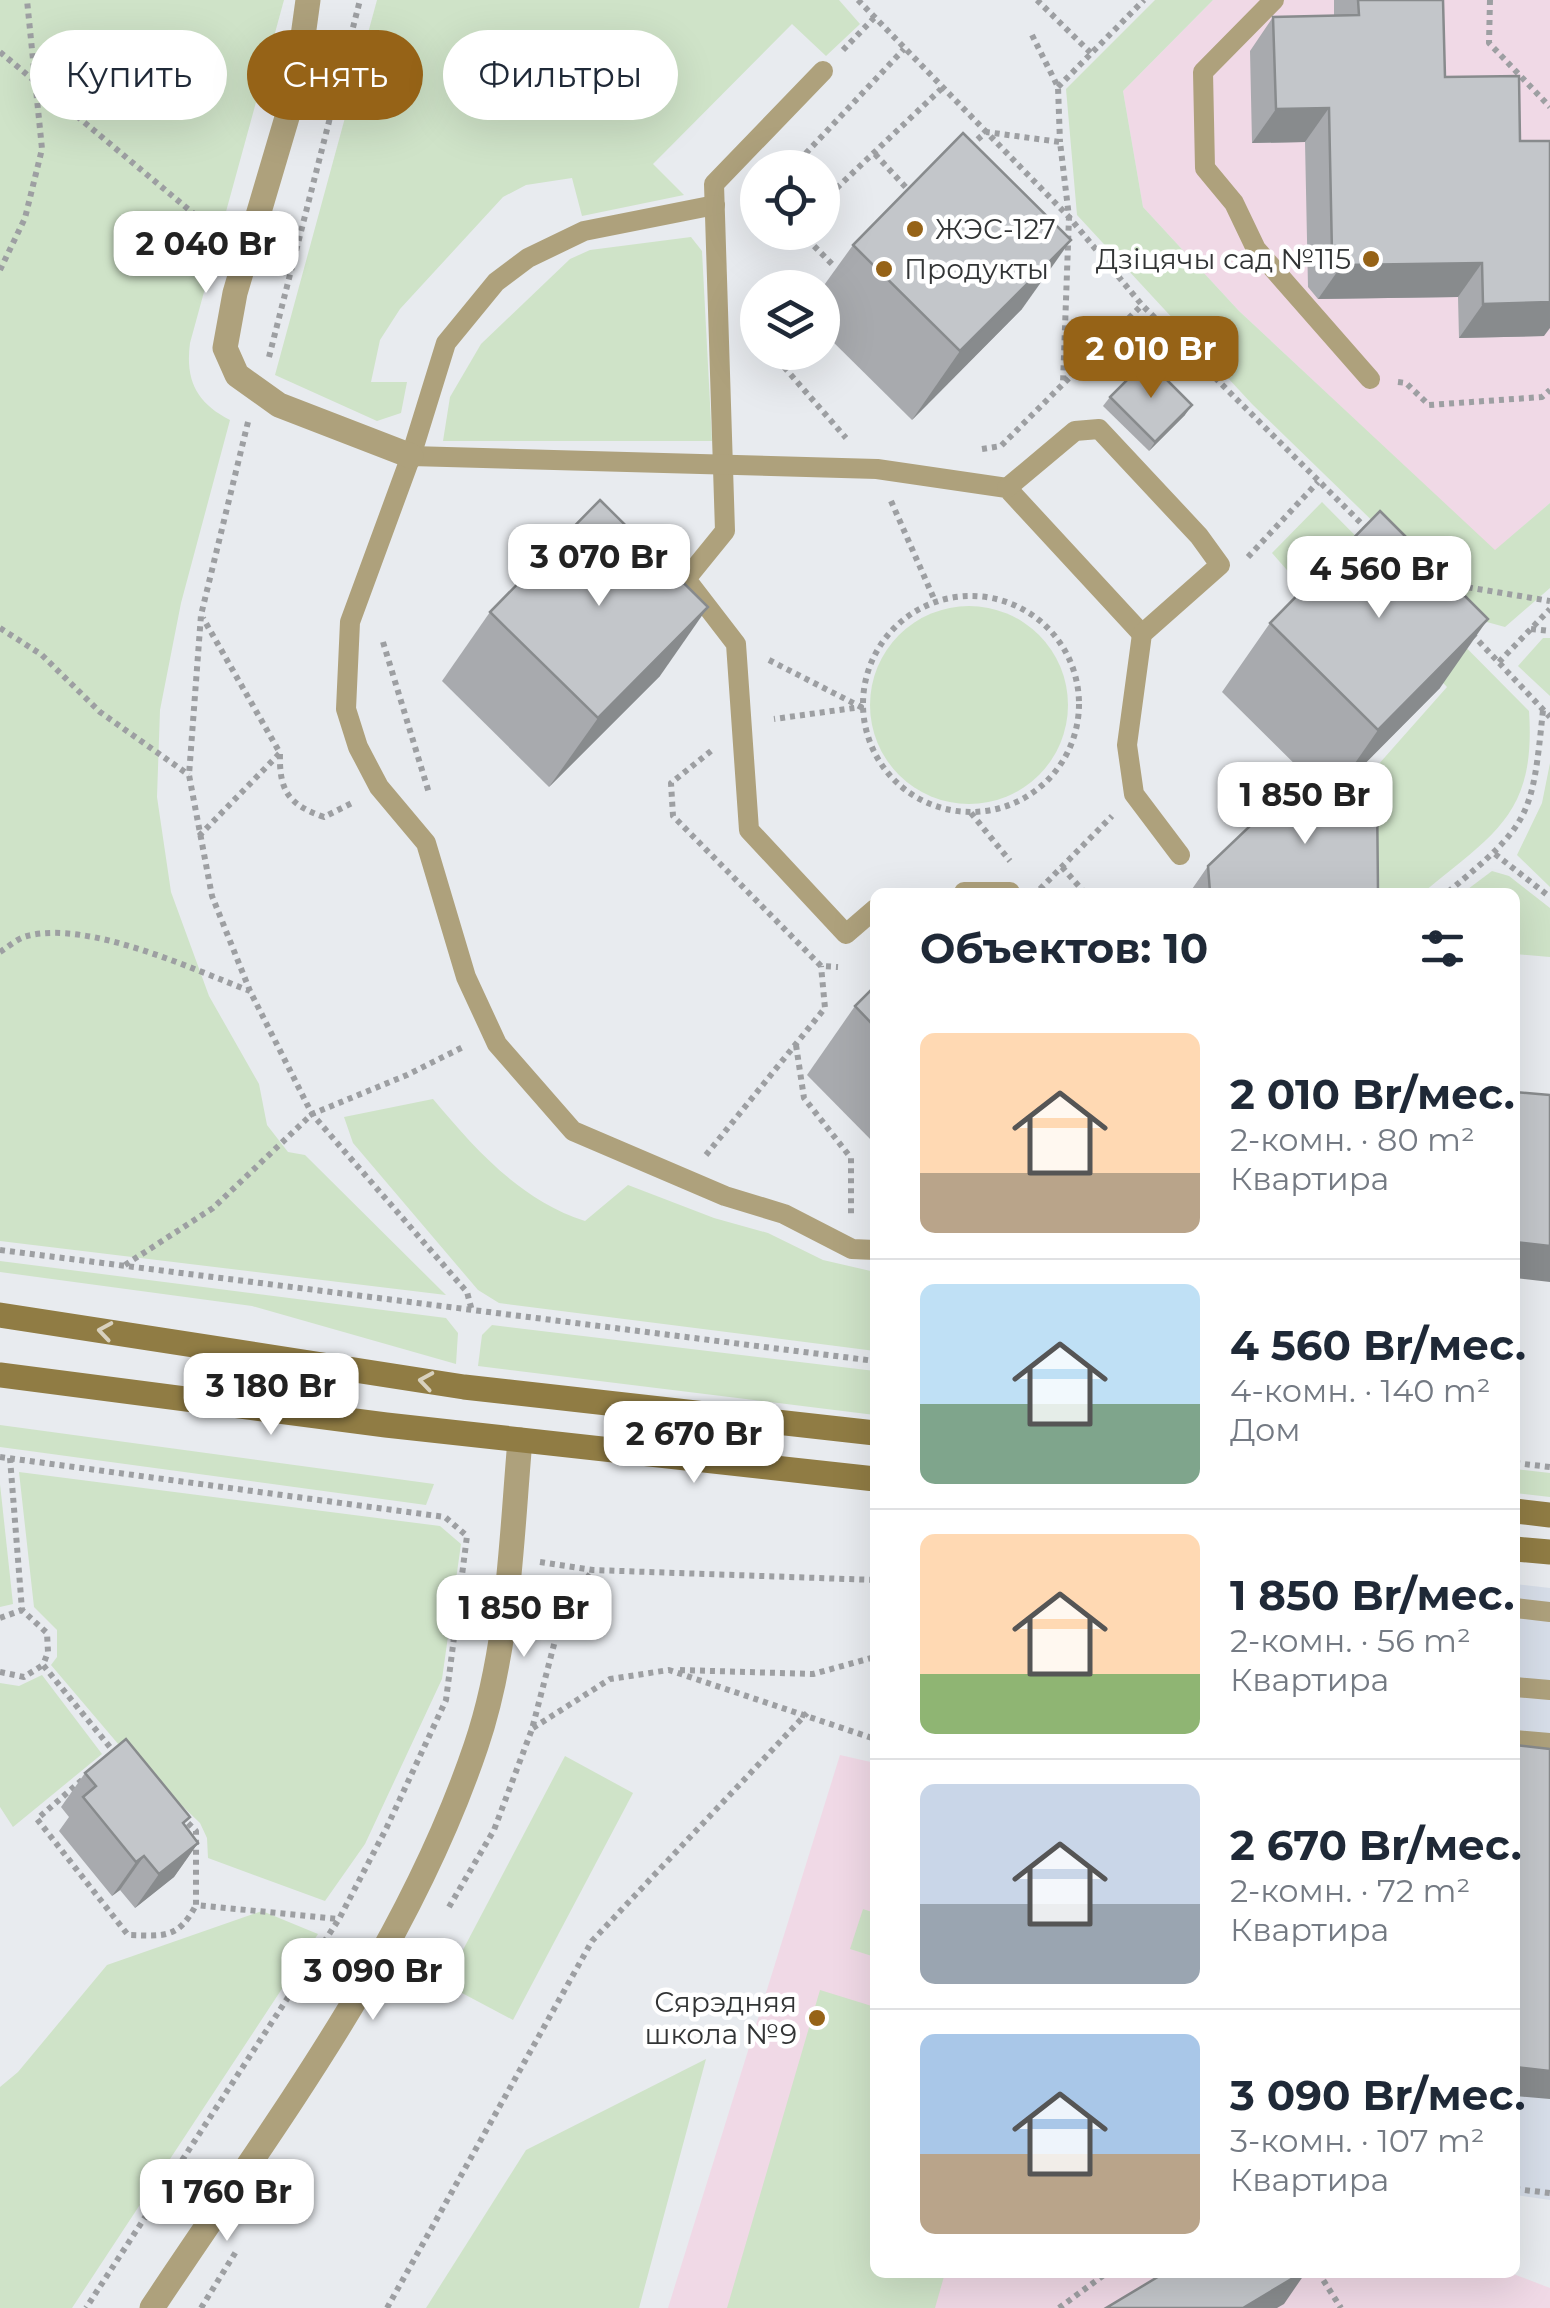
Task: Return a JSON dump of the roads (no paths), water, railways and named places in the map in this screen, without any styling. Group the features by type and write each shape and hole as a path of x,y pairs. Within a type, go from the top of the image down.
{"main road":[{"path":"0,1315 523,1394 870,1432"},
{"path":"0,1375 520,1440 870,1478"},
{"path":"520,1440 523,1394"},
{"path":"1520,1512 1550,1515"},
{"path":"1520,1549 1550,1552"}],"street":[{"path":"308,0 296,87 245,256 225,348 237,375 279,405 412,456"},
{"path":"152,2308 256,2150 316,2070 431,1858 477,1745 494,1674 520,1440"}],"lane":[{"path":"1274,0 1203,72 1205,168 1234,203 1256,249 1370,378"},
{"path":"823,71 714,184 725,531 686,578 736,644 749,830 846,934 870,914"},
{"path":"715,205 584,232 528,258 496,282 446,343 412,456 350,622 346,709 358,747 379,787 426,843 466,977 497,1044 573,1130 686,1180 784,1214 852,1249 870,1250"},
{"path":"1007,488 1075,431 1099,429 1220,565 1142,634 1127,745 1134,794 1180,855"},
{"path":"412,456 877,469 1007,488 1142,634"},
{"path":"1520,1609 1550,1612"},
{"path":"1520,1687 1550,1690"},
{"path":"1520,1740 1550,1743"}],"place":[{"name":"ЖЭС-127","path":"915,229"},
{"name":"Дзіцячы сад №115","path":"1371,259"},
{"name":"Продукты","path":"884,269"},
{"name":"Сярэдняя школа №9","path":"817,2018"}]}
